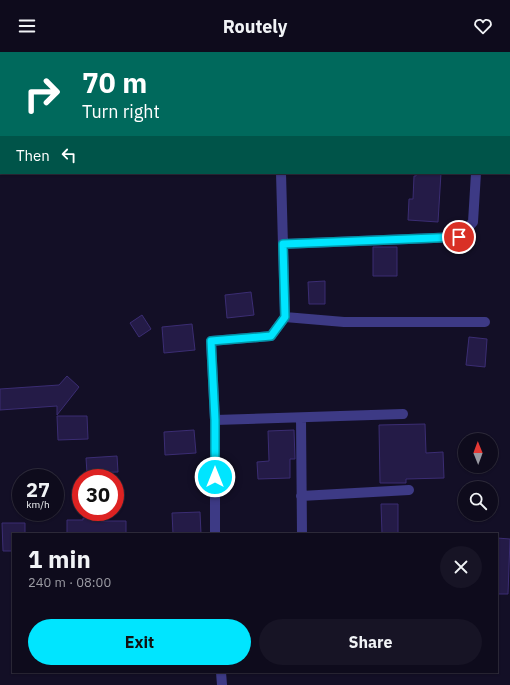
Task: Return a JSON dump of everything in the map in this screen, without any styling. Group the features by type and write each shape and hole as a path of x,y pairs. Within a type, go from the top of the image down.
{"street":[{"path":"215,533 215,420 211,341 271,336 285,317 281,174"},
{"path":"283,244 459,237 473,222 476,174"},
{"path":"285,317 344,322 485,322"},
{"path":"215,420 403,414"},
{"path":"301,418 302,533"},
{"path":"301,496 409,490"},
{"path":"222,673 222,685"}],"building":[{"path":"416,174 441,174 438,222 408,220 409,199 413,199 414,176 416,176"},
{"path":"373,247 397,247 397,276 373,276"},
{"path":"325,281 325,304 309,304 308,282"},
{"path":"251,292 254,315 227,318 225,295"},
{"path":"142,315 151,329 139,337 130,323"},
{"path":"192,324 195,350 164,353 162,327"},
{"path":"469,337 487,339 485,367 466,365"},
{"path":"67,376 79,387 57,415 57,406 0,410 0,389 59,385"},
{"path":"57,416 87,416 88,439 58,440"},
{"path":"425,424 426,453 443,452 444,478 406,479 406,483 380,483 379,425"},
{"path":"194,430 196,453 165,455 164,432"},
{"path":"294,430 295,459 290,459 290,478 258,479 257,462 269,461 268,431"},
{"path":"117,456 118,469 87,469 86,458"},
{"path":"381,504 398,504 398,533 382,533"},
{"path":"200,512 201,533 173,533 172,513"},
{"path":"67,520 126,521 126,533 67,533"},
{"path":"2,523 25,523 25,533 12,533 12,551 3,551"},
{"path":"498,538 510,539 508,594 498,594"}],"route":[{"path":"215,477 215,420 211,341 271,336 285,317 283,244 459,237"}]}
